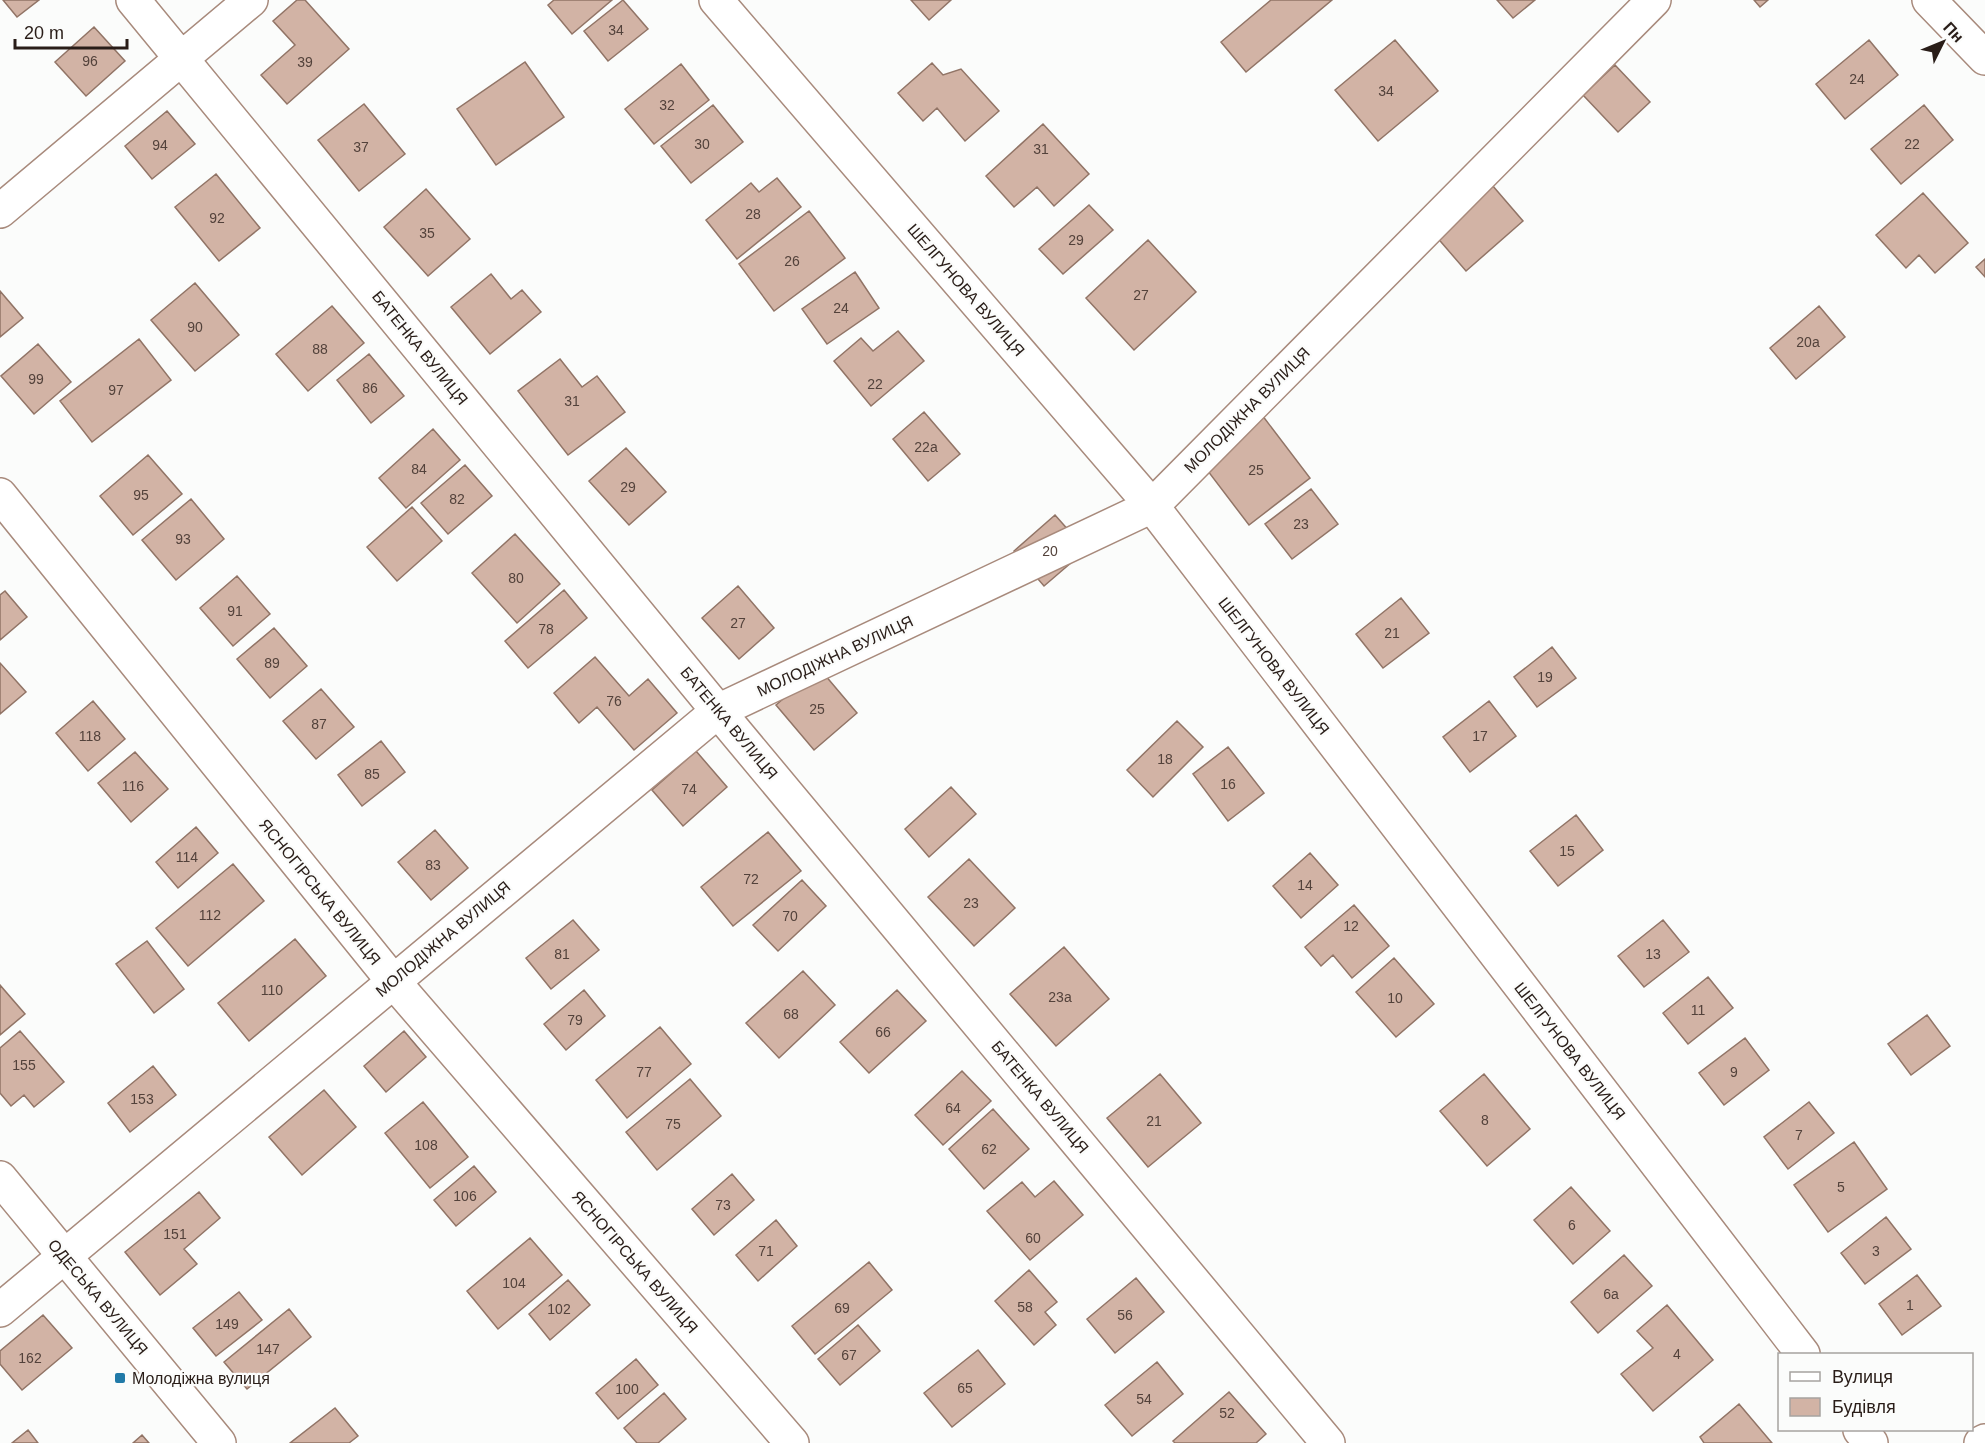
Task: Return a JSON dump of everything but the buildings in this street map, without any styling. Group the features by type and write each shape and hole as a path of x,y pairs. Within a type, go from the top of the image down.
{"street":[{"name":"БАТЕНКА ВУЛИЦЯ","path":"133,0 718,711 1328,1443"},
{"path":"0,211 251,0"},
{"name":"ШЕЛГУНОВА ВУЛИЦЯ","path":"716,0 1152,506 1802,1353"},
{"name":"МОЛОДІЖНА ВУЛИЦЯ","path":"0,1310 718,711 1152,506 1654,0"},
{"path":"1929,0 1985,58"},
{"name":"ЯСНОГІРСЬКА ВУЛИЦЯ","path":"0,495 393,981 792,1443"},
{"name":"ОДЕСЬКА ВУЛИЦЯ","path":"0,1178 219,1443"},
{"path":"1861,1431 1871,1443"}],"place":[{"name":"Молодіжна вулиця","path":"120,1378"}]}
